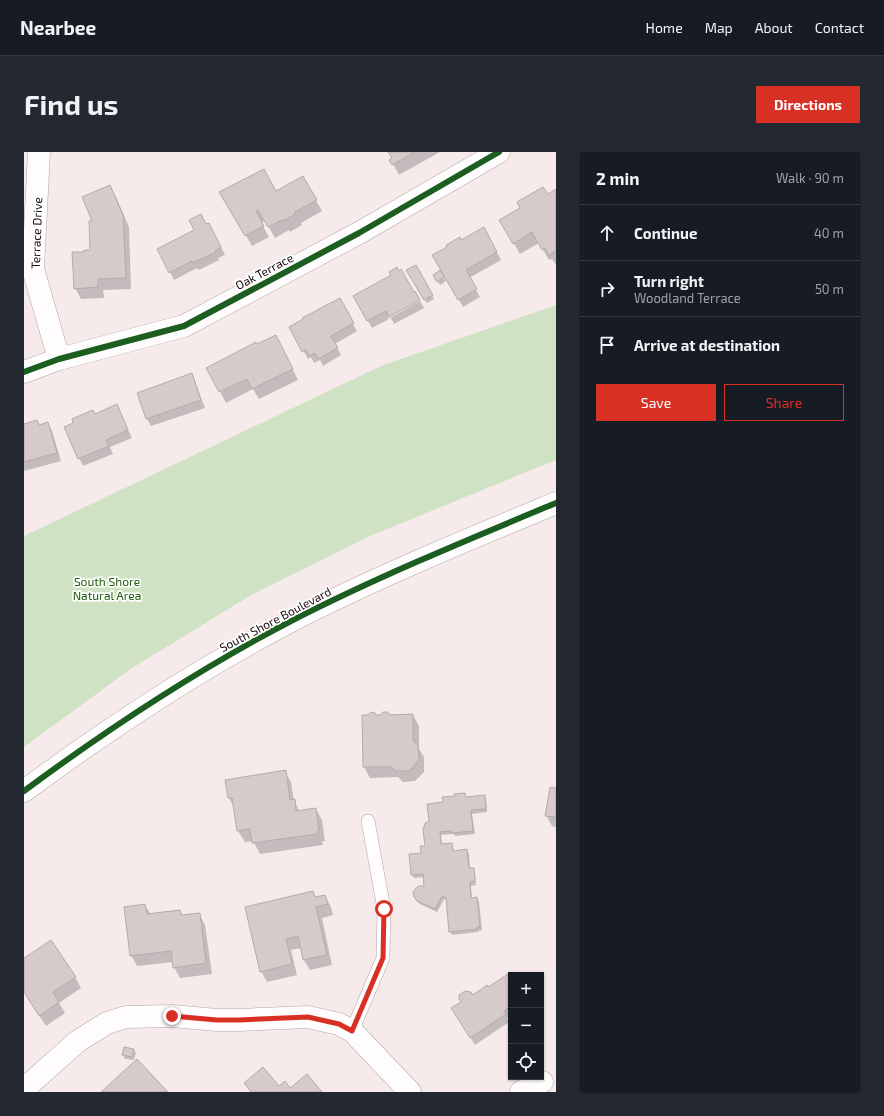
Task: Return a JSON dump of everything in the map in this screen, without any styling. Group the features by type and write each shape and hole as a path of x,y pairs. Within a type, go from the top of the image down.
{"street":[{"name":"Terrace Drive","path":"39,152 33,269 59,359"},
{"name":"Oak Terrace","path":"24,372 59,359 184,326 359,233 499,152"},
{"name":"South Shore Boulevard","path":"24,791 120,722 169,691 258,639 319,607 395,571 556,503"},
{"path":"24,1089 78,1041 107,1023 126,1017 172,1016 217,1020 308,1017 339,1024 352,1031 410,1092"},
{"path":"521,1092 542,1082"}],"lane":[{"path":"352,1031 383,958 384,909 368,821"}],"green space":[{"name":"South Shore Natural Area","path":"556,305 556,460 370,536 253,594 132,668 24,747 24,536 381,366"}],"building":[{"path":"388,152 415,152 392,165 389,160 392,158"},
{"path":"264,169 276,191 303,176 317,200 295,212 296,214 268,227 258,210 256,211 264,226 245,236 219,192"},
{"path":"110,185 123,215 126,278 98,279 98,287 74,289 72,252 84,252 84,250 90,250 89,221 92,221 82,197"},
{"path":"543,187 548,194 556,189 556,251 549,255 545,248 542,250 532,232 513,244 499,220 520,208 517,202"},
{"path":"201,214 206,224 209,223 221,247 215,251 216,252 193,263 192,261 169,273 157,249 194,230 189,220"},
{"path":"484,227 497,252 466,270 477,289 458,300 432,255 447,247 446,245 460,237 461,240"},
{"path":"416,265 433,295 424,300 406,270"},
{"path":"397,267 399,271 401,269 420,300 389,317 386,311 367,321 353,296 391,275 389,272"},
{"path":"440,270 444,277 437,282 433,275"},
{"path":"340,298 354,323 331,336 338,348 318,359 315,353 309,356 306,350 302,352 289,327 303,319 302,318"},
{"path":"276,335 293,369 252,389 247,379 219,392 206,368 256,342 257,344"},
{"path":"192,373 201,400 146,419 137,393"},
{"path":"117,404 128,430 106,440 109,446 78,459 64,427 73,423 72,419 93,410 95,414"},
{"path":"37,420 39,425 48,422 57,453 24,462 24,424"},
{"path":"374,712 376,715 381,715 383,712 388,712 390,715 413,714 413,741 418,745 419,760 409,771 396,771 391,767 363,767 362,715 367,715"},
{"path":"286,770 290,800 295,799 296,811 316,808 319,830 317,831 317,834 252,843 250,829 237,831 232,798 228,798 225,780"},
{"path":"550,787 556,788 556,817 545,816"},
{"path":"465,793 466,797 485,795 486,809 471,810 473,831 452,833 452,831 440,832 441,844 452,843 453,851 467,849 469,868 474,868 475,881 470,882 471,898 477,897 480,927 477,927 477,929 449,932 446,898 442,896 435,909 417,901 414,897 413,893 415,889 419,886 424,886 423,874 411,875 409,854 421,853 420,846 425,846 423,830 425,823 429,821 427,804 443,802 442,797 455,796 454,794"},
{"path":"313,891 315,897 325,895 328,904 316,907 327,955 303,960 298,936 286,939 292,964 260,972 245,907"},
{"path":"145,904 147,914 180,910 181,915 200,913 206,963 173,968 171,951 130,956 124,907"},
{"path":"51,940 76,977 53,992 59,1002 39,1016 24,992 24,958"},
{"path":"508,974 508,1008 504,1011 506,1014 470,1038 451,1008 461,1002 459,995 465,991 471,992 473,995 487,985 488,987"},
{"path":"124,1047 134,1049 132,1057 122,1055"},
{"path":"137,1059 168,1092 101,1092"},
{"path":"263,1067 279,1086 285,1081 290,1088 307,1074 322,1092 251,1092 244,1083"}],"cycle path":[{"path":"24,372 59,359 184,326 359,233 499,152"},
{"path":"24,791 121,722 222,659 291,621 389,574 556,503"}],"route":[{"path":"172,1016 217,1020 308,1017 339,1024 352,1031 383,958 384,909"}]}
